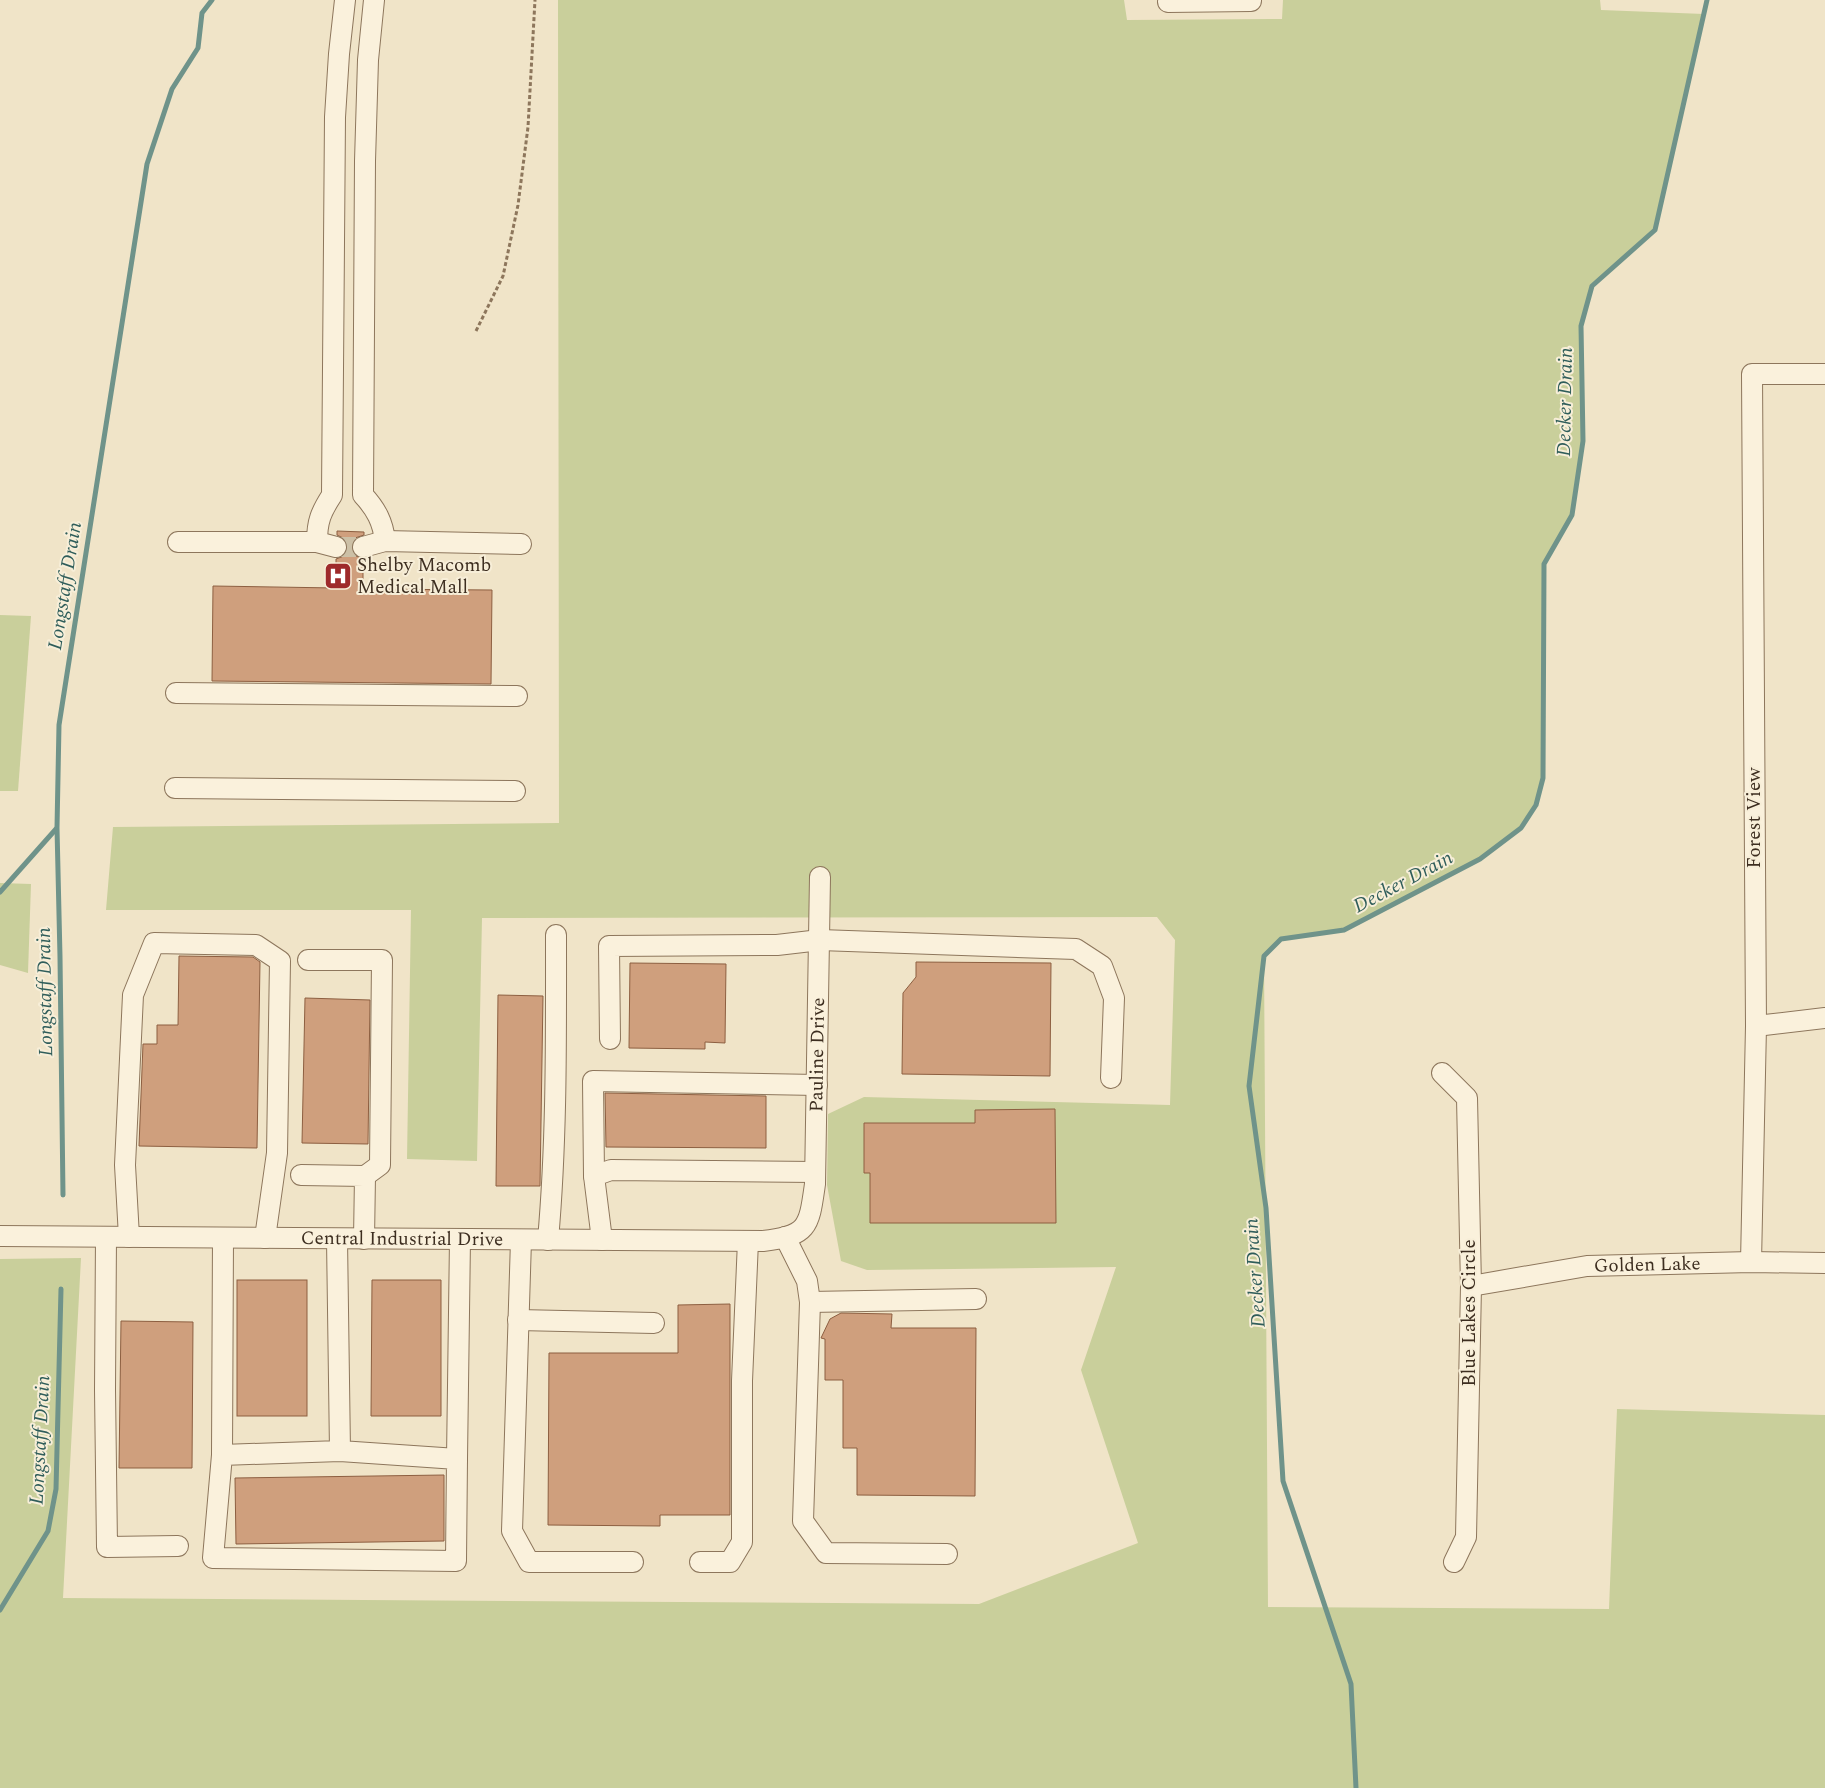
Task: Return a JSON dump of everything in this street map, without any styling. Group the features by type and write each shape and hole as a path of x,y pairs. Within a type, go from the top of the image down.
{"street":[{"path":"178,542 327,544 317,530 320,514 332,494 336,117 345,0"},
{"path":"363,495 365,358 364,161 368,60 374,0"},
{"path":"1168,2 1251,0"},
{"path":"339,60 368,60"},
{"path":"335,161 364,161"},
{"path":"335,259 365,259"},
{"path":"334,358 365,358"},
{"name":"Forest View","path":"1751,1262 1756,1026 1752,374 1825,374"},
{"path":"332,494 342,489 355,489 363,495 379,516 384,530 385,541"},
{"path":"363,547 385,541 521,544"},
{"path":"176,693 517,696"},
{"path":"175,788 515,791"},
{"name":"Pauline Drive","path":"803,1229 811,1210 815,1172 820,877"},
{"path":"548,1240 553,1187 556,1104 556,935"},
{"path":"610,1039 609,946 777,945 820,940 1076,949 1102,966 1114,998 1111,1078"},
{"path":"129,1237 126,1165 133,995 154,943 256,945 280,961 277,1153 265,1238"},
{"path":"301,1175 365,1176 380,1165 382,960 308,960"},
{"path":"1756,1026 1825,1018"},
{"name":"Blue Lakes Circle","path":"1442,1073 1467,1098 1471,1286 1466,1537 1454,1562"},
{"path":"602,1240 594,1176 593,1080 817,1085"},
{"path":"594,1176 611,1170 815,1172"},
{"path":"364,1239 365,1176"},
{"name":"Central Industrial Drive","path":"0,1236 763,1241 795,1234 803,1229"},
{"path":"784,1237 807,1282 810,1302 803,1521 826,1553 946,1554"},
{"path":"106,1238 107,1547 178,1546"},
{"path":"223,1238 222,1455 213,1558 456,1561 460,1239"},
{"path":"338,1239 340,1451"},
{"path":"521,1240 512,1531 529,1562 633,1562"},
{"path":"700,1562 730,1562 742,1542 742,1381 748,1241"},
{"name":"Golden Lake","path":"1471,1286 1587,1266 1751,1262 1825,1263"},
{"path":"810,1302 976,1299"},
{"path":"518,1320 654,1323"},
{"path":"222,1455 340,1451 457,1459"}],"path":[{"path":"476,331 503,276 518,205 528,127 535,0"}],"green space":[{"path":"558,0 1124,0 1127,20 1282,19 1283,0 1600,0 1601,10 1704,14 1655,230 1592,286 1581,326 1583,441 1572,515 1544,564 1543,778 1536,805 1521,828 1480,859 1344,930 1281,939 1264,956 1268,1607 1609,1609 1617,1409 1825,1415 1825,1788 0,1788 0,1259 81,1258 63,1598 979,1604 1138,1543 1081,1370 1116,1267 867,1270 841,1261 827,1185 828,1114 864,1097 1170,1105 1175,940 1157,917 482,918 477,1161 407,1159 411,910 106,910 113,827 559,823"},
{"path":"0,615 31,616 18,791 0,791"},
{"path":"0,883 31,884 28,973 0,965"}],"building":[{"path":"337,531 364,532 364,535 355,538 351,544 351,550 354,555 363,559 363,589 492,590 491,684 212,681 213,586 336,588 336,559 344,556 348,550 348,544 345,539 337,535"},
{"path":"179,956 253,957 260,962 257,1148 139,1146 143,1044 157,1044 157,1025 178,1025"},
{"path":"916,962 1051,963 1050,1076 902,1074 903,993 916,977"},
{"path":"630,963 726,964 725,1043 705,1042 705,1049 629,1048"},
{"path":"498,995 543,996 540,1186 496,1186"},
{"path":"305,998 370,1000 368,1144 302,1143"},
{"path":"605,1093 766,1096 766,1148 606,1147"},
{"path":"1055,1109 1056,1223 870,1223 870,1173 864,1173 864,1123 975,1123 975,1110"},
{"path":"237,1280 307,1280 307,1416 237,1416"},
{"path":"372,1280 441,1280 441,1416 371,1416"},
{"path":"730,1304 730,1515 660,1515 660,1526 548,1525 549,1353 678,1353 678,1305"},
{"path":"841,1313 892,1314 891,1328 976,1328 975,1496 857,1495 857,1448 843,1448 843,1380 825,1380 825,1339 821,1338 830,1319"},
{"path":"121,1321 193,1322 192,1468 119,1468"},
{"path":"444,1475 444,1541 236,1544 235,1478"}],"waterway":[{"name":"Longstaff Drain","path":"63,1195 57,828 59,725 147,164 172,89 198,48 202,13 212,0"},
{"name":"Decker Drain","path":"1356,1788 1351,1684 1283,1481 1266,1208 1249,1086 1264,956 1281,939 1344,930 1480,859 1521,828 1536,805 1543,778 1544,564 1572,515 1583,441 1581,326 1592,286 1655,230 1707,0"},
{"path":"0,892 56,829"},
{"name":"Longstaff Drain","path":"0,1610 48,1531 56,1489 61,1289"}],"tunnel":[{"path":"336,547 363,547"}],"place":[{"name":"Shelby Macomb Medical Mall","path":"338,576"}]}
